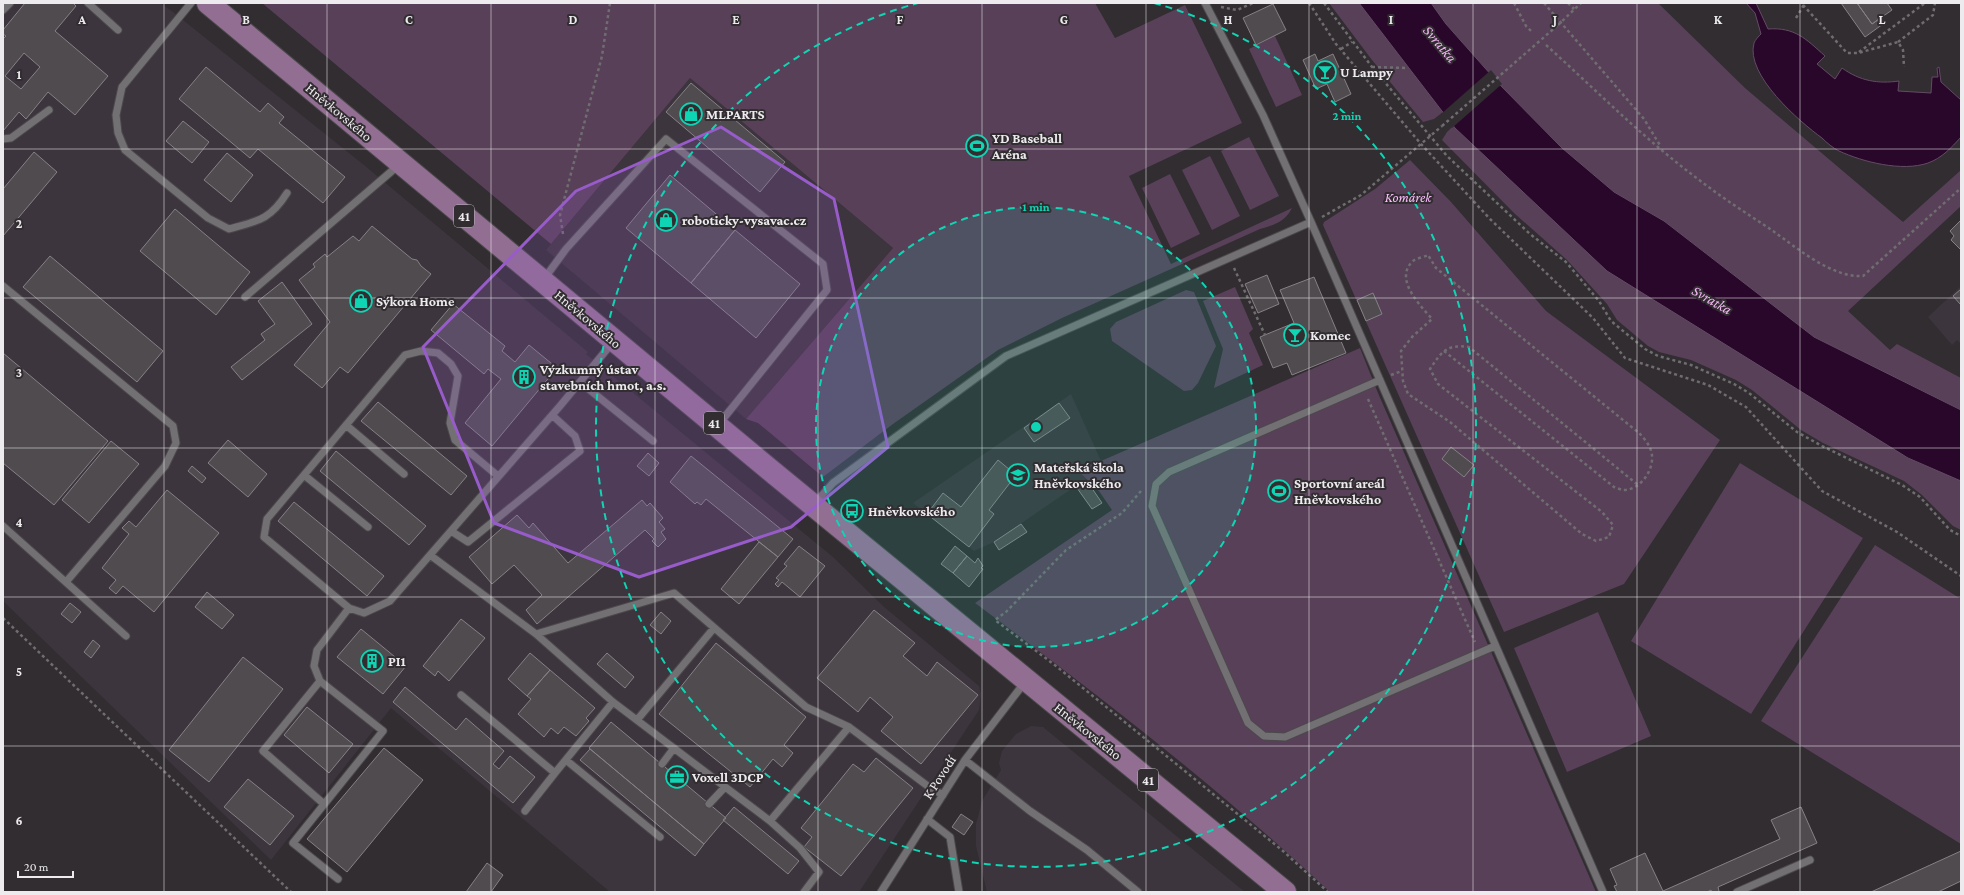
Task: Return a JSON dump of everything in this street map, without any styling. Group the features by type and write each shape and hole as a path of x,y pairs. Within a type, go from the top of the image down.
{"main road":[{"name":"Hněvkovského","path":"208,3 614,341 1026,681 1285,892"}],"lane":[{"path":"3,10 10,3"},
{"path":"88,3 118,30"},
{"path":"191,3 122,87 116,115 118,133 125,150 208,218 229,228 261,220 279,206 287,193"},
{"path":"1205,3 1263,115 1311,222 1603,892"},
{"path":"3,139 11,138 49,110"},
{"path":"543,281 566,249 666,139 823,264 826,290 717,426"},
{"path":"245,297 401,164"},
{"path":"814,505 833,483 1006,356 1311,222"},
{"path":"3,286 173,426 176,443 165,466 66,582"},
{"path":"498,476 455,440 450,423 458,376 451,364 438,353 421,351 405,355 267,519 264,537 349,608 364,614 390,601 552,415 614,341"},
{"path":"1380,380 1169,472 1156,484 1152,506 1248,723 1264,736 1285,738 1496,646"},
{"path":"580,382 653,441"},
{"path":"451,531 468,542 580,450 575,436 552,415"},
{"path":"346,425 404,474"},
{"path":"304,475 368,527"},
{"path":"3,526 126,636"},
{"path":"430,555 536,634 613,702 770,821 800,848 819,872 804,892"},
{"path":"536,634 674,592 806,708 849,727 929,787 942,795"},
{"path":"338,879 293,843 383,731 320,681 314,666 317,650 349,608"},
{"path":"637,720 714,628"},
{"path":"320,681 262,751 324,804"},
{"name":"K Povodí","path":"881,892 965,760 1026,681"},
{"path":"461,695 556,773"},
{"path":"525,811 613,702"},
{"path":"770,821 849,727"},
{"path":"662,764 674,748"},
{"path":"566,760 660,837"},
{"path":"965,760 1030,811 1087,850 1138,892"},
{"path":"709,804 725,787"},
{"path":"927,819 950,837 959,892"},
{"path":"1737,892 1810,860"}],"path":[{"path":"566,249 560,215 602,56 610,3"},
{"path":"1218,6 1237,10 1253,3"},
{"path":"1309,3 1341,49 1421,144 1490,219 1593,318 1626,358 1708,385 1746,407 1822,491 1897,532 1961,576"},
{"path":"1324,3 1372,67 1447,156 1511,216 1566,262 1599,301 1611,321 1645,349 1658,356 1690,365 1734,384 1750,393 1797,432 1822,446 1902,485 1920,497 1950,530 1961,536"},
{"path":"1514,3 1522,20 1533,33"},
{"path":"1544,3 1644,119 1664,151"},
{"path":"1568,3 1574,9"},
{"path":"1311,222 1361,195 1558,25 1581,3"},
{"path":"1858,53 1925,3"},
{"path":"1796,18 1804,4 1847,53 1858,53 1898,42 1933,15 1935,3"},
{"path":"1341,49 1352,42"},
{"path":"1898,42 1903,50 1904,66"},
{"path":"1546,45 1698,180 1816,261 1840,272 1855,276 1863,276 1961,188"},
{"path":"1372,67 1408,68"},
{"path":"1444,351 1614,487 1624,490 1638,485 1650,471 1652,459 1651,448 1639,433 1436,268 1428,255 1413,262 1406,274 1409,291 1432,319 1412,337 1402,351 1403,381 1408,394 1450,422 1582,534 1596,541 1609,537 1613,524 1602,512 1438,384 1430,369 1444,351 1455,345 1469,347 1638,485"},
{"path":"1229,257 1265,335"},
{"path":"1363,388 1480,653"},
{"path":"1156,484 1148,483 1122,512 1066,550 1006,612 995,620 1056,666 1283,851 1328,892"},
{"path":"3,618 291,892"}],"highlighted area":[{"path":"721,127 834,199 888,447 791,527 639,577 494,523 423,347 576,191"}],"shaded area":[{"path":"3,3 160,3 173,12 364,165 588,352 586,354 833,557 883,606 979,686 981,694 979,710 859,892 610,892 391,708 271,860 3,601"},
{"path":"690,78 893,248 746,419 546,250"},
{"path":"1961,286 1961,344 1957,340 1952,345 1928,317"},
{"name":"Mateřská škola Hněvkovského","path":"1071,394 1101,461 1078,471 1086,479 994,542 974,551 913,503"},
{"path":"1031,726 1043,727 1245,892 987,892 976,846 976,824 982,801 1001,770 999,763 1002,751 1016,734"}],"green space":[{"path":"262,3 1095,3 1115,38 1185,5 1242,123 1129,176 1171,264 1292,208 1286,217 1274,224 1062,318 998,350 893,424 823,477 758,423 746,419 893,248 690,78 551,244"},
{"path":"1329,3 1359,3 1443,112 1434,119 1423,122 1372,60"},
{"path":"1431,3 1658,3 1745,88 1903,222 1961,170 1961,206 1848,311 1890,350 1897,344 1961,378 1961,410 1814,337 1664,221 1614,192 1562,148 1500,85 1446,24"},
{"path":"1275,36 1302,95 1276,107 1249,49"},
{"path":"1453,126 1908,458 1961,481 1961,530 1953,526 1922,495 1904,481 1823,443 1801,430 1752,390 1736,380 1691,360 1659,352 1648,346 1617,320 1607,304 1567,260 1514,213 1442,140"},
{"path":"1249,137 1279,196 1250,210 1221,151"},
{"path":"1210,156 1240,216 1212,230 1182,170"},
{"name":"Komárek","path":"1410,160 1451,202 1546,311 1720,440 1624,584 1504,632 1323,225 1324,222 1375,189"},
{"path":"1170,174 1200,234 1171,248 1142,188"},
{"path":"1235,287 1253,329 1249,333 1263,365 1214,388 1223,349 1203,301"},
{"path":"1186,290 1194,292 1216,346 1198,383 1192,390 1184,391 1112,341 1110,329 1116,322"},
{"path":"1360,348 1378,393 1596,892 1330,892 1288,853 1157,743 975,603 1112,510 1099,491 1078,471"},
{"path":"1740,463 1863,538 1751,714 1631,641"},
{"path":"1875,545 1961,599 1961,844 1761,721"},
{"path":"1598,612 1651,736 1567,772 1514,648"}],"water":[{"name":"Svratka","path":"1359,3 1431,3 1446,24 1500,85 1562,148 1614,192 1664,221 1814,337 1961,410 1961,481 1908,458 1607,271 1455,128"},
{"path":"1746,3 1756,3 1768,29 1793,32 1800,35 1812,44 1825,56 1817,64 1835,79 1842,68 1862,79 1876,82 1899,81 1898,91 1931,93 1932,77 1938,77 1937,68 1939,67 1941,82 1961,100 1961,137 1950,149 1938,158 1918,166 1895,166 1871,162 1839,151 1812,131 1788,109 1766,83 1753,56 1754,43 1761,34 1755,13"}],"pier":[{"path":"1491,70 1502,84 1452,128 1441,114"}],"building":[{"path":"25,3 73,3 76,6 55,31 108,76 75,115 48,92 26,119 19,112 3,131 3,39 6,36 3,34 3,30","holes":["24,53 40,67 21,89 5,76"]},
{"path":"1841,3 1857,3 1872,24 1879,19 1883,24 1865,37"},
{"path":"1857,3 1887,3 1892,10 1872,24"},
{"path":"1273,4 1286,30 1256,45 1243,18"},
{"name":"U Lampy","path":"1315,54 1318,61 1333,54 1351,94 1335,102 1327,84 1316,89 1303,60"},
{"path":"206,67 260,112 268,103 284,117 279,123 345,177 323,203 258,149 250,158 179,99"},
{"path":"691,83 785,162 760,192 666,112"},
{"path":"183,121 209,142 192,163 166,141"},
{"path":"34,152 57,172 3,236 3,189"},
{"path":"227,153 253,175 231,202 204,180"},
{"path":"670,175 735,230 691,283 626,228"},
{"path":"175,209 250,272 216,315 140,251"},
{"path":"1961,220 1961,250 1951,240 1954,236 1950,231"},
{"name":"Sýkora Home","path":"372,226 412,259 417,260 421,266 431,274 348,373 340,367 322,388 294,365 330,322 299,280 315,267 313,264 325,254 327,257 353,236 359,241"},
{"path":"735,230 800,284 756,338 691,283"},
{"path":"50,256 163,351 137,382 23,287"},
{"path":"1267,275 1279,304 1258,313 1245,284"},
{"path":"1314,277 1346,353 1292,375 1287,363 1273,368 1260,337 1294,323 1280,290"},
{"path":"282,282 312,324 242,380 231,367 265,340 261,334 275,324 258,301"},
{"path":"1961,289 1961,303 1960,304 1953,296"},
{"path":"1373,293 1382,314 1366,321 1357,300"},
{"name":"Výzkumný ústav stavebních hmot, a.s.","path":"453,304 505,346 502,351 515,362 529,345 557,368 492,446 465,423 501,379 488,369 484,374 431,330"},
{"path":"3,353 108,441 54,505 3,463"},
{"path":"378,402 467,476 451,495 361,421"},
{"path":"1059,403 1070,418 1034,442 1024,428"},
{"path":"228,440 267,474 248,497 208,463"},
{"path":"111,441 139,464 89,523 62,500"},
{"path":"1451,447 1474,465 1464,477 1442,459"},
{"path":"336,451 426,526 409,545 320,471"},
{"path":"648,453 659,463 649,476 637,466"},
{"path":"691,456 793,539 778,557 706,499 701,505 697,502 695,504 670,482"},
{"path":"998,460 1016,475 989,510 994,514 969,547 927,514 943,493 961,507"},
{"path":"192,466 206,478 202,483 188,471"},
{"path":"1087,481 1102,503 1092,509 1077,488"},
{"path":"167,490 219,533 154,612 123,586 116,594 109,588 116,580 102,568 129,534 122,528 129,521 136,527"},
{"path":"642,500 647,506 650,503 663,518 659,522 665,529 661,532 666,539 658,547 652,541 654,539 645,530 537,624 526,610 542,595 514,565 492,584 469,557 517,515 529,528 533,523 568,563"},
{"path":"294,502 384,576 367,596 278,521"},
{"path":"1021,524 1027,532 999,550 994,542"},
{"path":"759,542 778,557 739,604 721,589"},
{"path":"799,546 825,566 800,597 782,582 778,587 775,584 779,580 776,578 787,566 784,564"},
{"path":"955,546 967,556 953,573 941,564"},
{"path":"967,556 975,563 978,558 983,566 981,568 983,569 969,587 953,573"},
{"path":"207,592 234,615 222,629 195,607"},
{"path":"70,603 81,612 72,623 61,614"},
{"path":"874,610 915,643 903,656 927,676 937,662 978,695 921,764 881,731 893,717 870,697 858,712 817,678"},
{"path":"661,612 671,621 661,634 650,625"},
{"path":"461,619 485,638 449,681 438,671 435,676 423,666"},
{"name":"PI1","path":"361,629 406,666 383,694 337,657"},
{"path":"93,640 100,646 91,658 84,652"},
{"path":"716,643 806,717 784,745 793,753 782,767 773,759 750,787 659,714"},
{"path":"530,653 550,670 527,696 508,679"},
{"path":"607,653 634,677 625,688 597,664"},
{"path":"243,657 283,689 209,782 169,750"},
{"path":"550,670 595,708 586,718 589,721 576,736 564,727 558,734 551,728 544,737 518,714 531,699 527,696"},
{"path":"405,687 456,730 466,718 504,751 493,764 499,769 510,756 535,777 513,803 393,702"},
{"path":"307,707 353,744 329,773 284,735"},
{"path":"611,722 726,818 704,844 589,748"},
{"path":"384,748 423,780 347,872 307,839"},
{"path":"590,749 704,844 695,856 580,760"},
{"path":"876,758 913,788 841,876 804,847 812,837 801,828 853,764 864,772"},
{"path":"248,779 294,816 270,845 224,807"},
{"path":"734,807 799,861 788,874 723,820"},
{"path":"1801,807 1817,843 1718,887 1719,891 1717,892 1712,892 1711,890 1707,892 1617,892 1614,886 1617,885 1610,869 1645,853 1663,891 1780,839 1771,820"},
{"path":"961,814 973,822 964,835 952,827"},
{"path":"1961,851 1961,881 1938,892 1871,892"},
{"path":"487,863 503,875 491,892 466,892"}],"place":[{"name":"U Lampy","path":"1325,72"},
{"name":"MLPARTS","path":"691,114"},
{"name":"YD Baseball Aréna","path":"977,146"},
{"name":"roboticky-vysavac.cz","path":"666,220"},
{"name":"Sýkora Home","path":"361,301"},
{"name":"Komec","path":"1295,335"},
{"name":"Výzkumný ústav stavebních hmot, a.s.","path":"524,377"},
{"name":"Mateřská škola Hněvkovského","path":"1018,475"},
{"name":"Sportovní areál Hněvkovského","path":"1279,491"},
{"name":"Hněvkovského","path":"852,511"},
{"name":"PI1","path":"372,661"},
{"name":"Voxell 3DCP","path":"677,777"}]}
